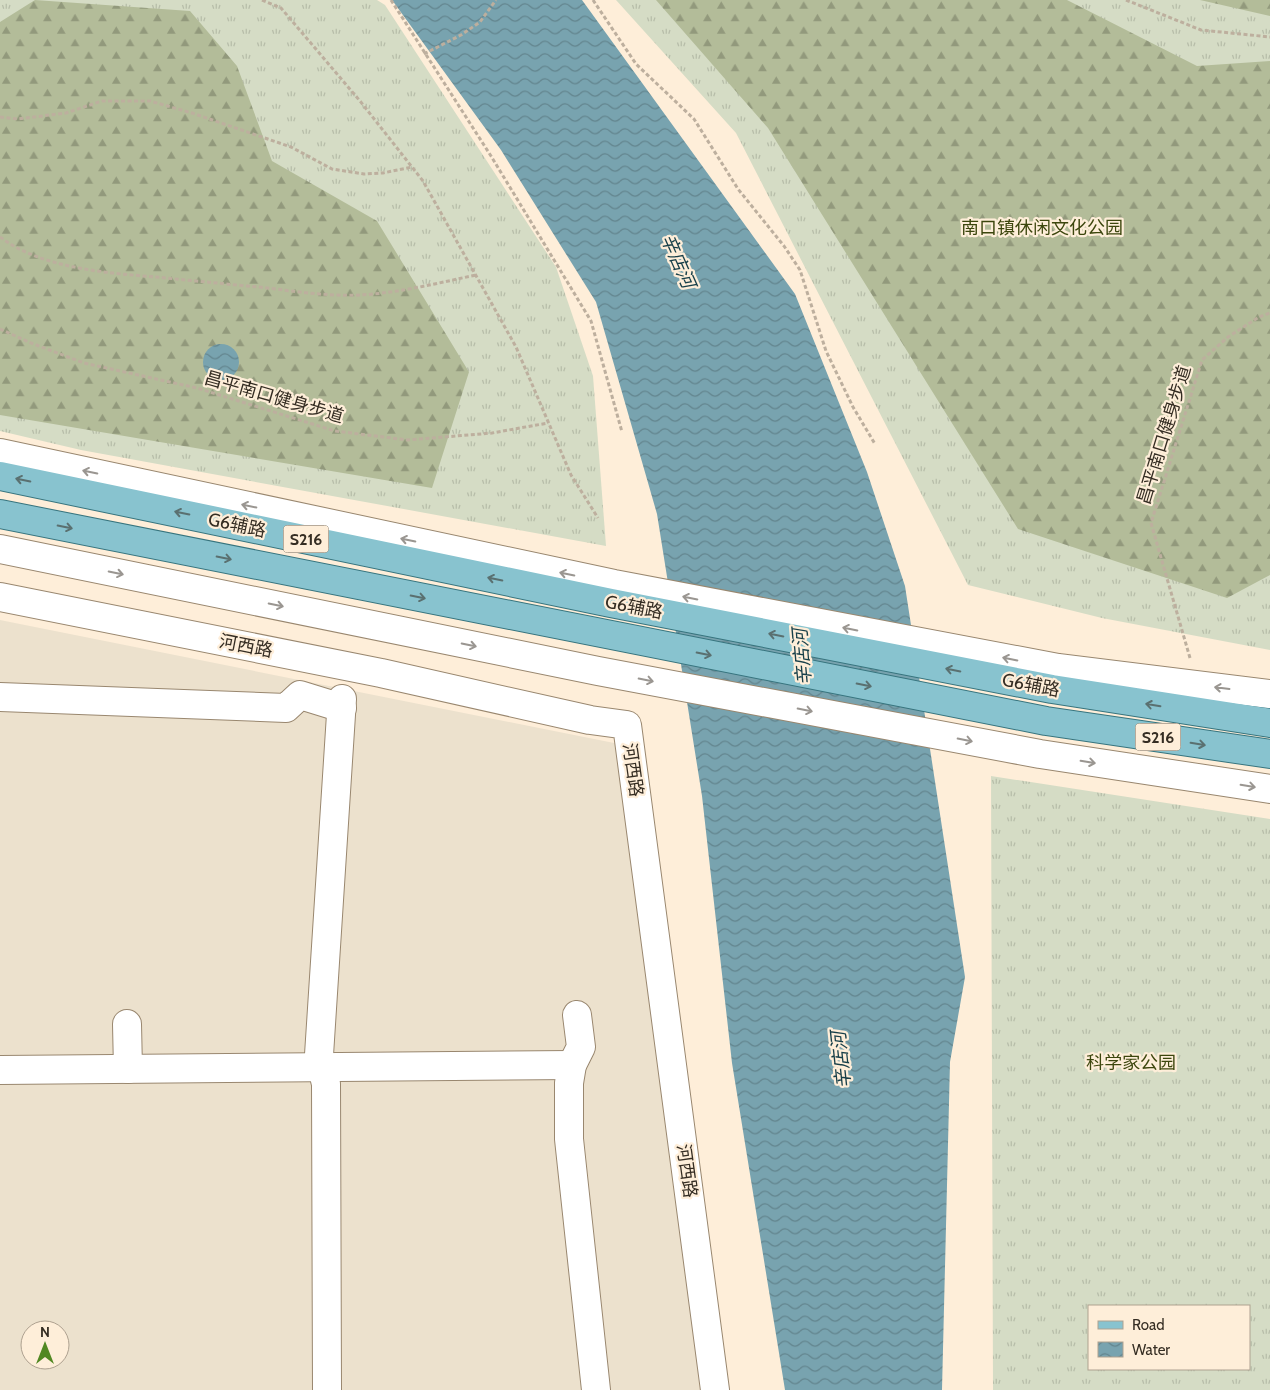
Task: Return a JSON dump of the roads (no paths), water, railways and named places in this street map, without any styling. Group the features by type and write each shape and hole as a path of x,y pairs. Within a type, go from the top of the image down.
{"main road":[{"name":"G6辅路","path":"0,476 613,593 1270,723"},
{"name":"G6辅路","path":"0,514 1046,720 1270,754"}],"street":[{"name":"G6辅路","path":"0,453 613,593"},
{"name":"S216","path":"0,549 598,671 1040,754 1270,789"},
{"name":"河西路","path":"0,597 381,673 590,720 627,725 715,1390"},
{"name":"G6辅路","path":"1055,679 1198,686 1270,694"},
{"path":"0,696 286,708 300,695 342,703 319,1056 326,1084 327,1390"},
{"path":"577,1015 581,1047 572,1065 569,1083 569,1139 596,1390"},
{"path":"127,1024 128,1069"},
{"path":"0,1070 572,1065"}],"water":[{"name":"辛店河","path":"392,0 582,0 795,294 867,472 905,586 965,977 950,1062 942,1390 785,1390 732,1063 702,796 657,514 596,302 501,150"},
{"path":"221,344 233,350 239,362 233,374 221,380 209,374 203,362 209,350"}],"park label":[{"name":"南口镇休闲文化公园","path":"1042,228"},
{"name":"科学家公园","path":"1131,1063"}]}
